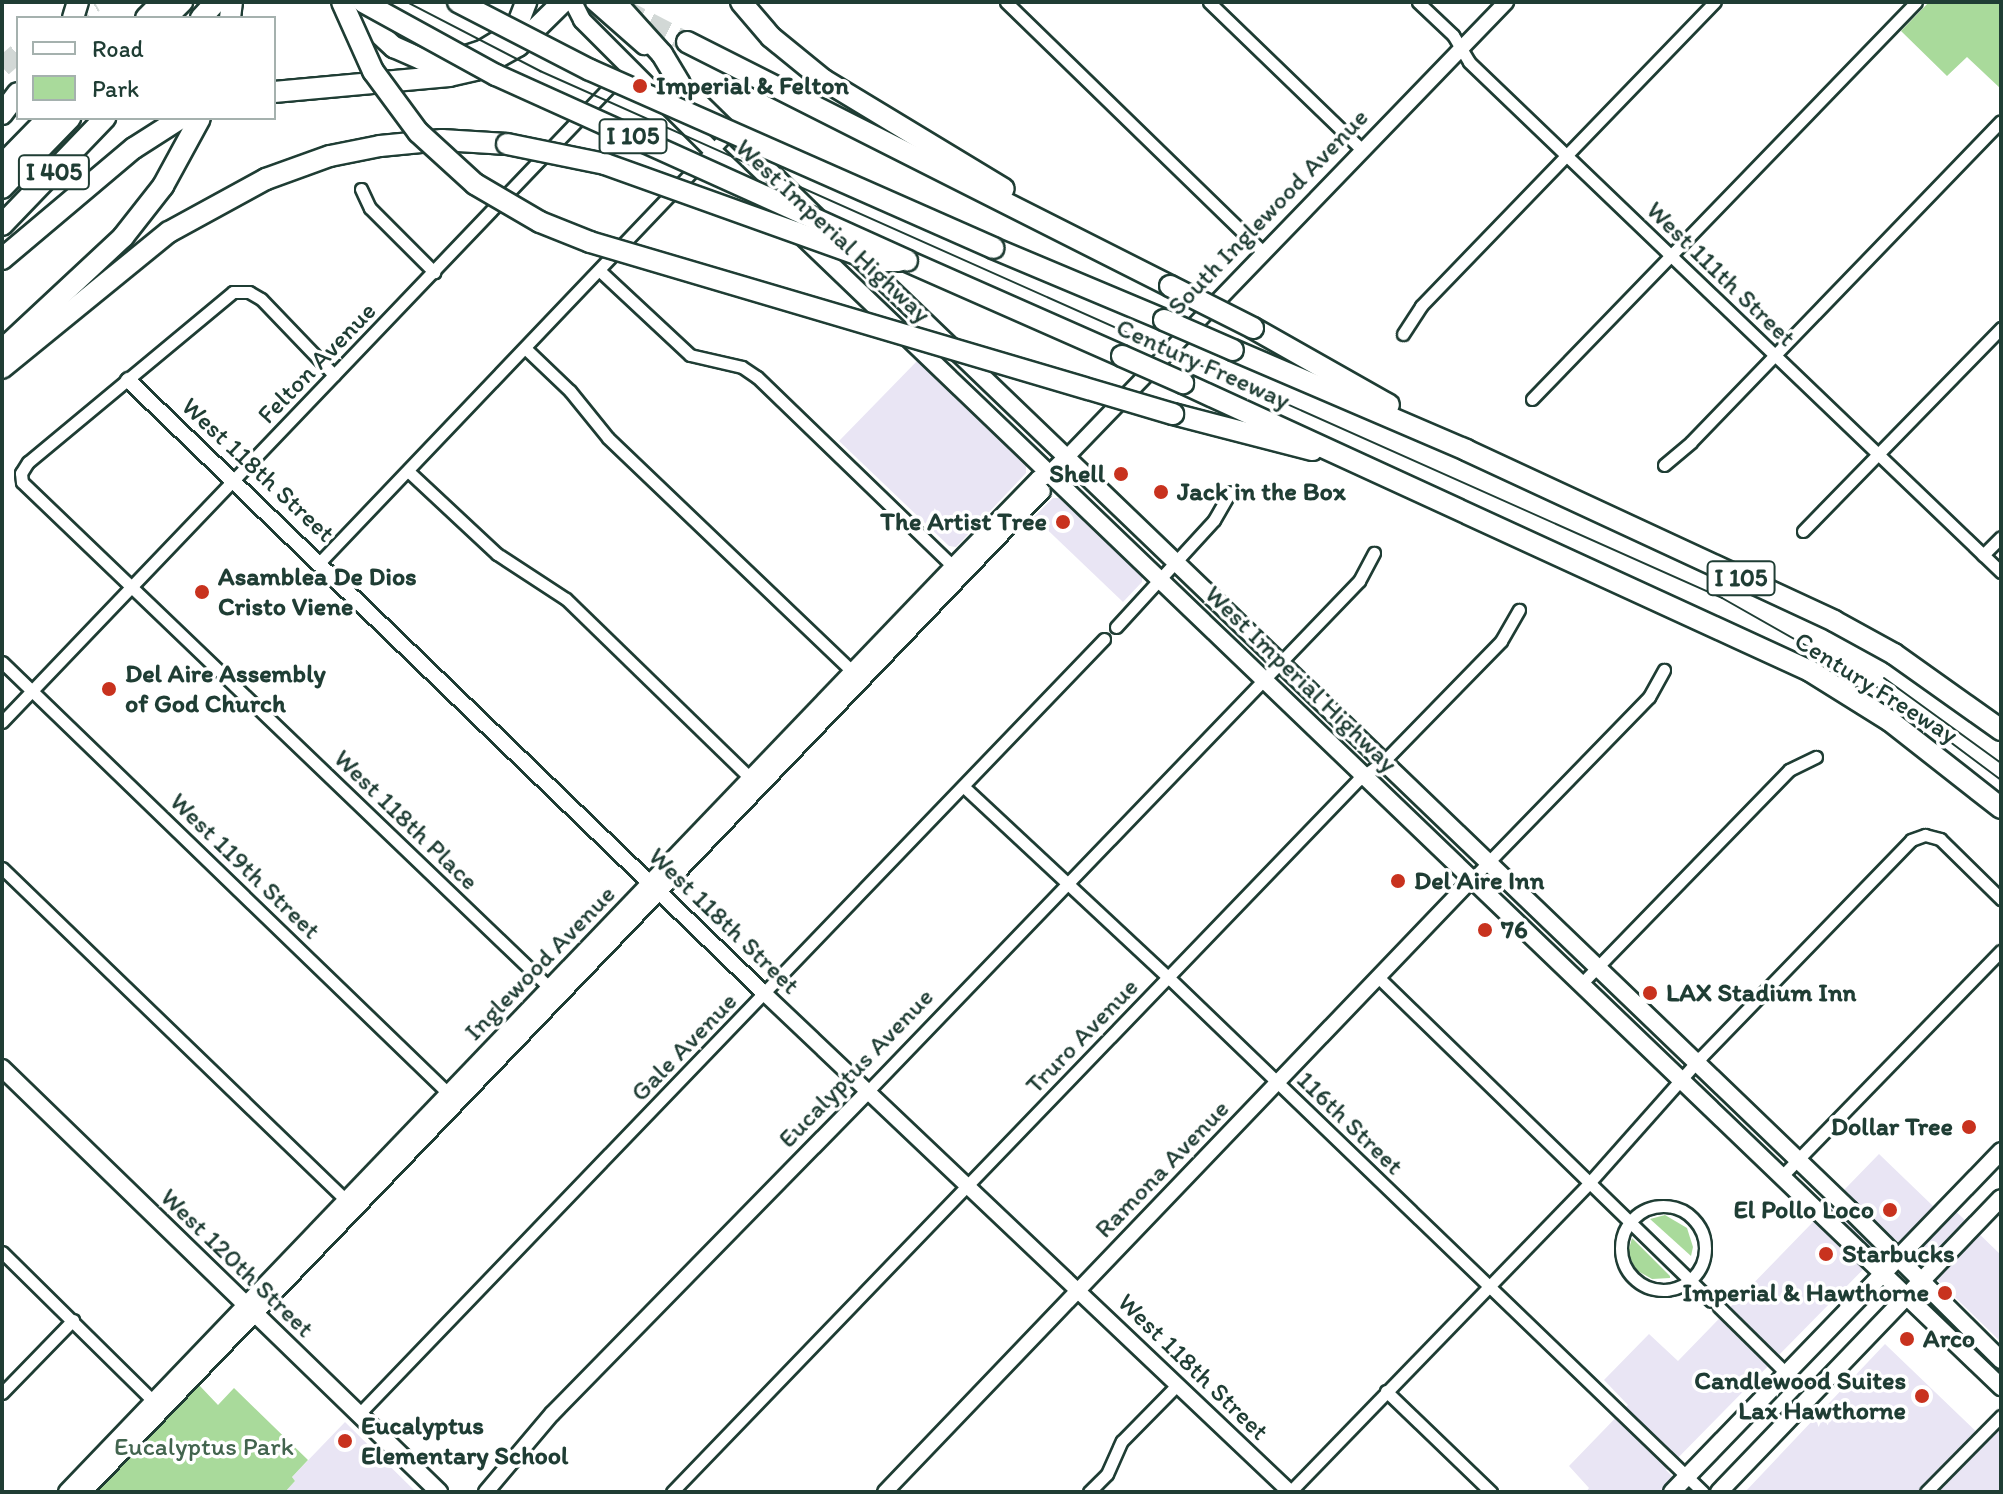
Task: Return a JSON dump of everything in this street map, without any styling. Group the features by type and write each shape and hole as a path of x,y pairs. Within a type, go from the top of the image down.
{"highway":[{"path":"342,2 373,71 418,132 475,184 540,222 590,242 1173,414 1359,461"},
{"path":"361,2 370,25 394,47 421,59 451,61 482,51 504,38 517,26 526,2"},
{"name":"Century Freeway","path":"361,2 496,75 1359,461 1810,671 1890,721 2001,808"},
{"name":"Century Freeway","path":"458,2 590,70 993,248 1466,450 1834,621 1894,654 2001,730"},
{"path":"276,92 460,74 491,63 518,46 563,2"},
{"path":"615,2 662,54 680,84"},
{"path":"741,2 771,37 824,80 921,136 1095,248"},
{"path":"687,42 1253,328 1466,450"},
{"path":"2,114 16,96"},
{"name":"I 405","path":"2,165 46,120"},
{"path":"2,188 68,120"},
{"path":"2,208 86,120"},
{"name":"I 405","path":"2,225 103,120"},
{"path":"2,259 134,148 178,120"},
{"path":"2,350 106,255 163,186 199,120"},
{"path":"2,368 190,218 266,179 354,151 442,140 507,144 578,157 876,261 907,261"}],"main road":[{"name":"West Imperial Highway","path":"573,2 582,20 712,150 1162,578 2001,1387"},
{"name":"West Imperial Highway","path":"594,2 2001,1360"},
{"name":"Inglewood Avenue","path":"83,1492 158,1406 350,1204 958,571 1046,487 1051,473 1066,458"},
{"name":"West 120th Street","path":"2,1068 439,1492"},
{"path":"1672,1492 2001,1151"},
{"path":"1719,1492 2001,1198"},
{"name":"Inglewood Avenue","path":"67,1492 158,1406"}],"street":[{"path":"1006,2 1262,251"},
{"path":"1209,2 1362,150"},
{"name":"West 111th Street","path":"1418,2 1450,32 1469,62 2001,572"},
{"name":"South Inglewood Avenue","path":"1066,458 1262,251 1506,2"},
{"path":"1403,334 1421,306 1715,2"},
{"path":"1532,399 1916,2"},
{"name":"Felton Avenue","path":"2,722 628,66"},
{"path":"1664,465 1691,442 2001,121"},
{"path":"320,562 729,133"},
{"path":"361,189 370,208 434,272"},
{"path":"600,271 690,355 742,367 757,377 958,571"},
{"path":"128,380 224,298 241,290 261,299 334,375"},
{"path":"1803,531 2001,328"},
{"path":"526,349 570,391 608,438 857,676"},
{"name":"West 118th Place","path":"128,380 28,462 21,473 28,489 554,992"},
{"name":"West 118th Street","path":"128,380 320,562 654,888 1290,1492"},
{"path":"408,471 497,554 548,584 566,599 755,783"},
{"path":"1116,627 1214,520 1230,492"},
{"path":"1983,555 2001,537"},
{"name":"Eucalyptus Avenue","path":"486,1492 552,1414 1359,581 1374,553"},
{"name":"Truro Avenue","path":"672,1492 1366,775 1383,762 1501,641 1519,610"},
{"name":"Gale Avenue","path":"359,1414 1104,639"},
{"name":"West 119th Street","path":"2,662 452,1098"},
{"path":"1472,879 1649,697 1664,670"},
{"path":"1582,983 1789,770 1816,757"},
{"name":"116th Street","path":"964,787 1169,978 1703,1492"},
{"path":"1290,1492 1590,1182 1697,1064 1911,840 1933,836 2001,899"},
{"path":"2,868 350,1204"},
{"name":"Ramona Avenue","path":"885,1492 1472,879"},
{"path":"1782,1176 2001,951"},
{"path":"1379,978 1786,1373"},
{"path":"1656,1206 1675,1208 1688,1214 1704,1235 1706,1250 1700,1270 1691,1281 1676,1289 1661,1291 1633,1279 1622,1262 1620,1250 1622,1236 1630,1222 1642,1211 1656,1206"},
{"path":"2,1252 158,1406"},
{"path":"2,1393 73,1320"},
{"path":"1089,1492 1107,1474 1122,1441 1176,1386"},
{"path":"1386,1391 1491,1492"},
{"path":"1926,1492 2001,1416"}],"shaded area":[{"path":"918,360 1026,464 1026,473 956,547 949,546 839,441"},
{"path":"1053,498 1060,498 1142,576 1142,582 1123,602 1034,517"},
{"path":"1879,1154 1933,1206 1942,1198 2001,1255 2001,1342 1894,1238 1666,1470 1688,1492 1586,1492 1589,1488 1569,1466 1628,1405 1604,1380 1649,1334 1678,1361"},
{"path":"1885,1344 1985,1440 2001,1423 2001,1492 1745,1492"},
{"name":"Eucalyptus Elementary School","path":"345,1422 416,1492 285,1492 295,1481 292,1477"}],"green space":[{"path":"1929,2 2001,2 2001,89 1967,57 1947,76 1901,31"},
{"path":"1665,1215 1687,1228 1693,1247 1691,1256 1650,1219"},
{"path":"1632,1238 1670,1278 1652,1279 1636,1270 1628,1253"},
{"name":"Eucalyptus Park","path":"199,1385 218,1405 234,1388 308,1460 292,1477 295,1481 285,1492 96,1492"}],"tunnel":[{"path":"70,16 95,2"},
{"path":"623,9 687,42"},
{"path":"2,67 16,55"}],"tram line":[{"path":"407,2 540,71 1722,598 1870,682 2001,780"},
{"path":"1884,678 2001,763"}],"place":[{"name":"Imperial & Felton","path":"640,86"},
{"name":"Shell","path":"1121,474"},
{"name":"Jack in the Box","path":"1161,492"},
{"name":"The Artist Tree","path":"1063,522"},
{"name":"Asamblea De Dios Cristo Viene","path":"202,592"},
{"name":"Del Aire Assembly of God Church","path":"109,689"},
{"name":"Del Aire Inn","path":"1398,881"},
{"name":"76","path":"1485,930"},
{"name":"LAX Stadium Inn","path":"1650,993"},
{"name":"Dollar Tree","path":"1969,1127"},
{"name":"El Pollo Loco","path":"1890,1210"},
{"name":"Starbucks","path":"1826,1254"},
{"name":"Imperial & Hawthorne","path":"1945,1293"},
{"name":"Arco","path":"1907,1339"},
{"name":"Candlewood Suites Lax Hawthorne","path":"1922,1396"},
{"name":"Eucalyptus Elementary School","path":"345,1441"}]}
